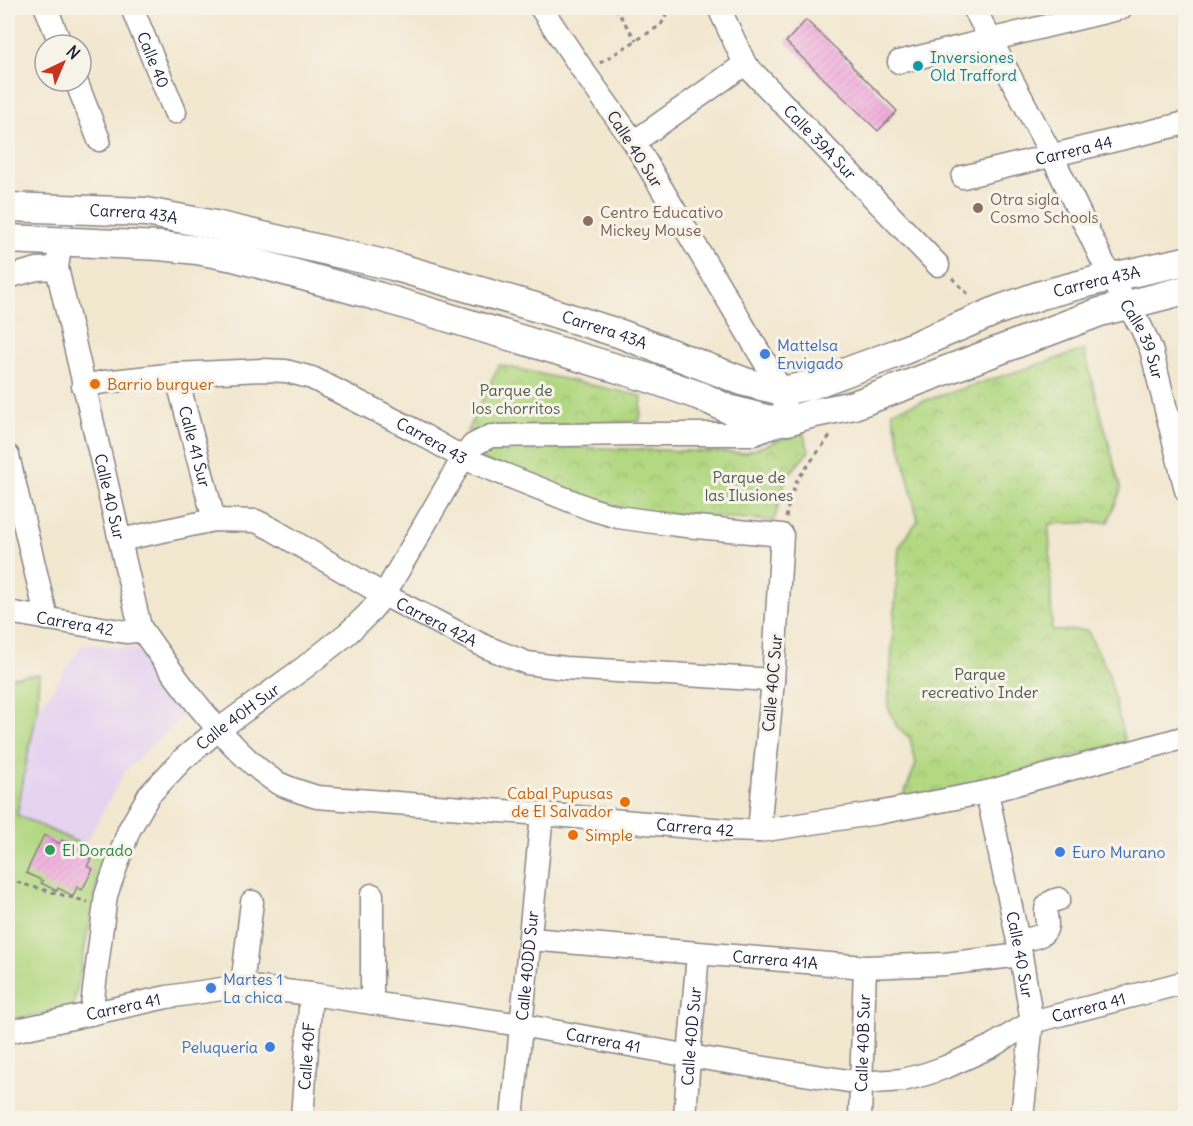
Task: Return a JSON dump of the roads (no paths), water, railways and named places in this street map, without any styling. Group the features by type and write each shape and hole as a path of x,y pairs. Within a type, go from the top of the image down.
{"main road":[{"name":"Carrera 43A","path":"8,207 146,213 215,225 393,266 621,334 745,382 782,391 811,385 895,354 998,310 1041,295 1185,261"},
{"name":"Carrera 43A","path":"8,239 59,254 160,246 234,257 380,297 652,380 728,409 766,419 788,421 854,405 1100,312 1185,290"}],"street":[{"path":"46,8 56,33"},
{"name":"Calle 40","path":"132,8 175,112"},
{"name":"Calle 40 Sur","path":"540,8 634,142 782,391 788,421"},
{"name":"Calle 39A Sur","path":"719,8 745,64 938,265"},
{"name":"Calle 39 Sur","path":"974,8 1052,156 1111,278 1141,327 1151,349 1185,490"},
{"path":"898,62 1121,8"},
{"path":"634,142 745,64"},
{"path":"81,93 99,140"},
{"name":"Carrera 44","path":"963,177 1184,129"},
{"name":"Calle 40 Sur","path":"59,254 83,386 140,627 218,730"},
{"name":"Carrera 43A","path":"8,277 37,269 59,254"},
{"name":"Carrera 43","path":"83,386 176,374 286,371 312,378 416,431 463,458 591,509 618,517 782,535"},
{"name":"Calle 41 Sur","path":"176,374 214,519"},
{"name":"Carrera 43A","path":"463,458 473,445 491,436 754,434 788,421"},
{"path":"8,456 47,619"},
{"name":"Calle 40H Sur","path":"91,1014 106,896 129,830 149,795 183,759 218,730 305,667 368,614 384,595 463,458"},
{"name":"Carrera 42A","path":"120,540 214,519 256,521 384,595 486,648 527,663 565,668 773,680"},
{"name":"Calle 40C Sur","path":"759,831 773,680 782,535"},
{"name":"Carrera 42","path":"8,612 126,632 136,631 140,627"},
{"name":"Carrera 42","path":"218,730 253,764 277,782 317,797 759,831 878,813 987,792 1185,737"},
{"name":"Calle 40 Sur","path":"987,792 1020,948 1032,1022 1022,1119"},
{"name":"Calle 40DD Sur","path":"512,1119 542,814"},
{"path":"372,895 372,1003"},
{"name":"Carrera 41A","path":"530,939 865,967 945,964 1020,948 1043,934 1047,928 1046,906 1053,900 1059,899"},
{"path":"242,986 252,902"},
{"name":"Calle 40D Sur","path":"685,1119 698,954"},
{"name":"Calle 40B Sur","path":"860,1119 865,967"},
{"name":"Carrera 41","path":"8,1032 167,997 242,986 521,1025 689,1056 861,1083 903,1080 946,1067 990,1047 1032,1022 1185,982"},
{"name":"Calle 40F","path":"302,1119 311,994"}],"place":[{"name":"Inversiones Old Trafford","path":"918,66"},
{"name":"Otra sigla Cosmo Schools","path":"978,208"},
{"name":"Centro Educativo Mickey Mouse","path":"588,221"},
{"name":"Mattelsa Envigado","path":"765,354"},
{"name":"Barrio burguer","path":"95,384"},
{"name":"Cabal Pupusas de El Salvador","path":"625,802"},
{"name":"Simple","path":"573,835"},
{"name":"El Dorado","path":"50,850"},
{"name":"Euro Murano","path":"1060,852"},
{"name":"Martes 1 La chica","path":"211,988"},
{"name":"Peluquería","path":"270,1047"}],"park label":[{"name":"Parque de los chorritos","path":"516,399"},
{"name":"Parque de las Ilusiones","path":"749,486"},
{"name":"Parque recreativo Inder","path":"980,683"}]}
